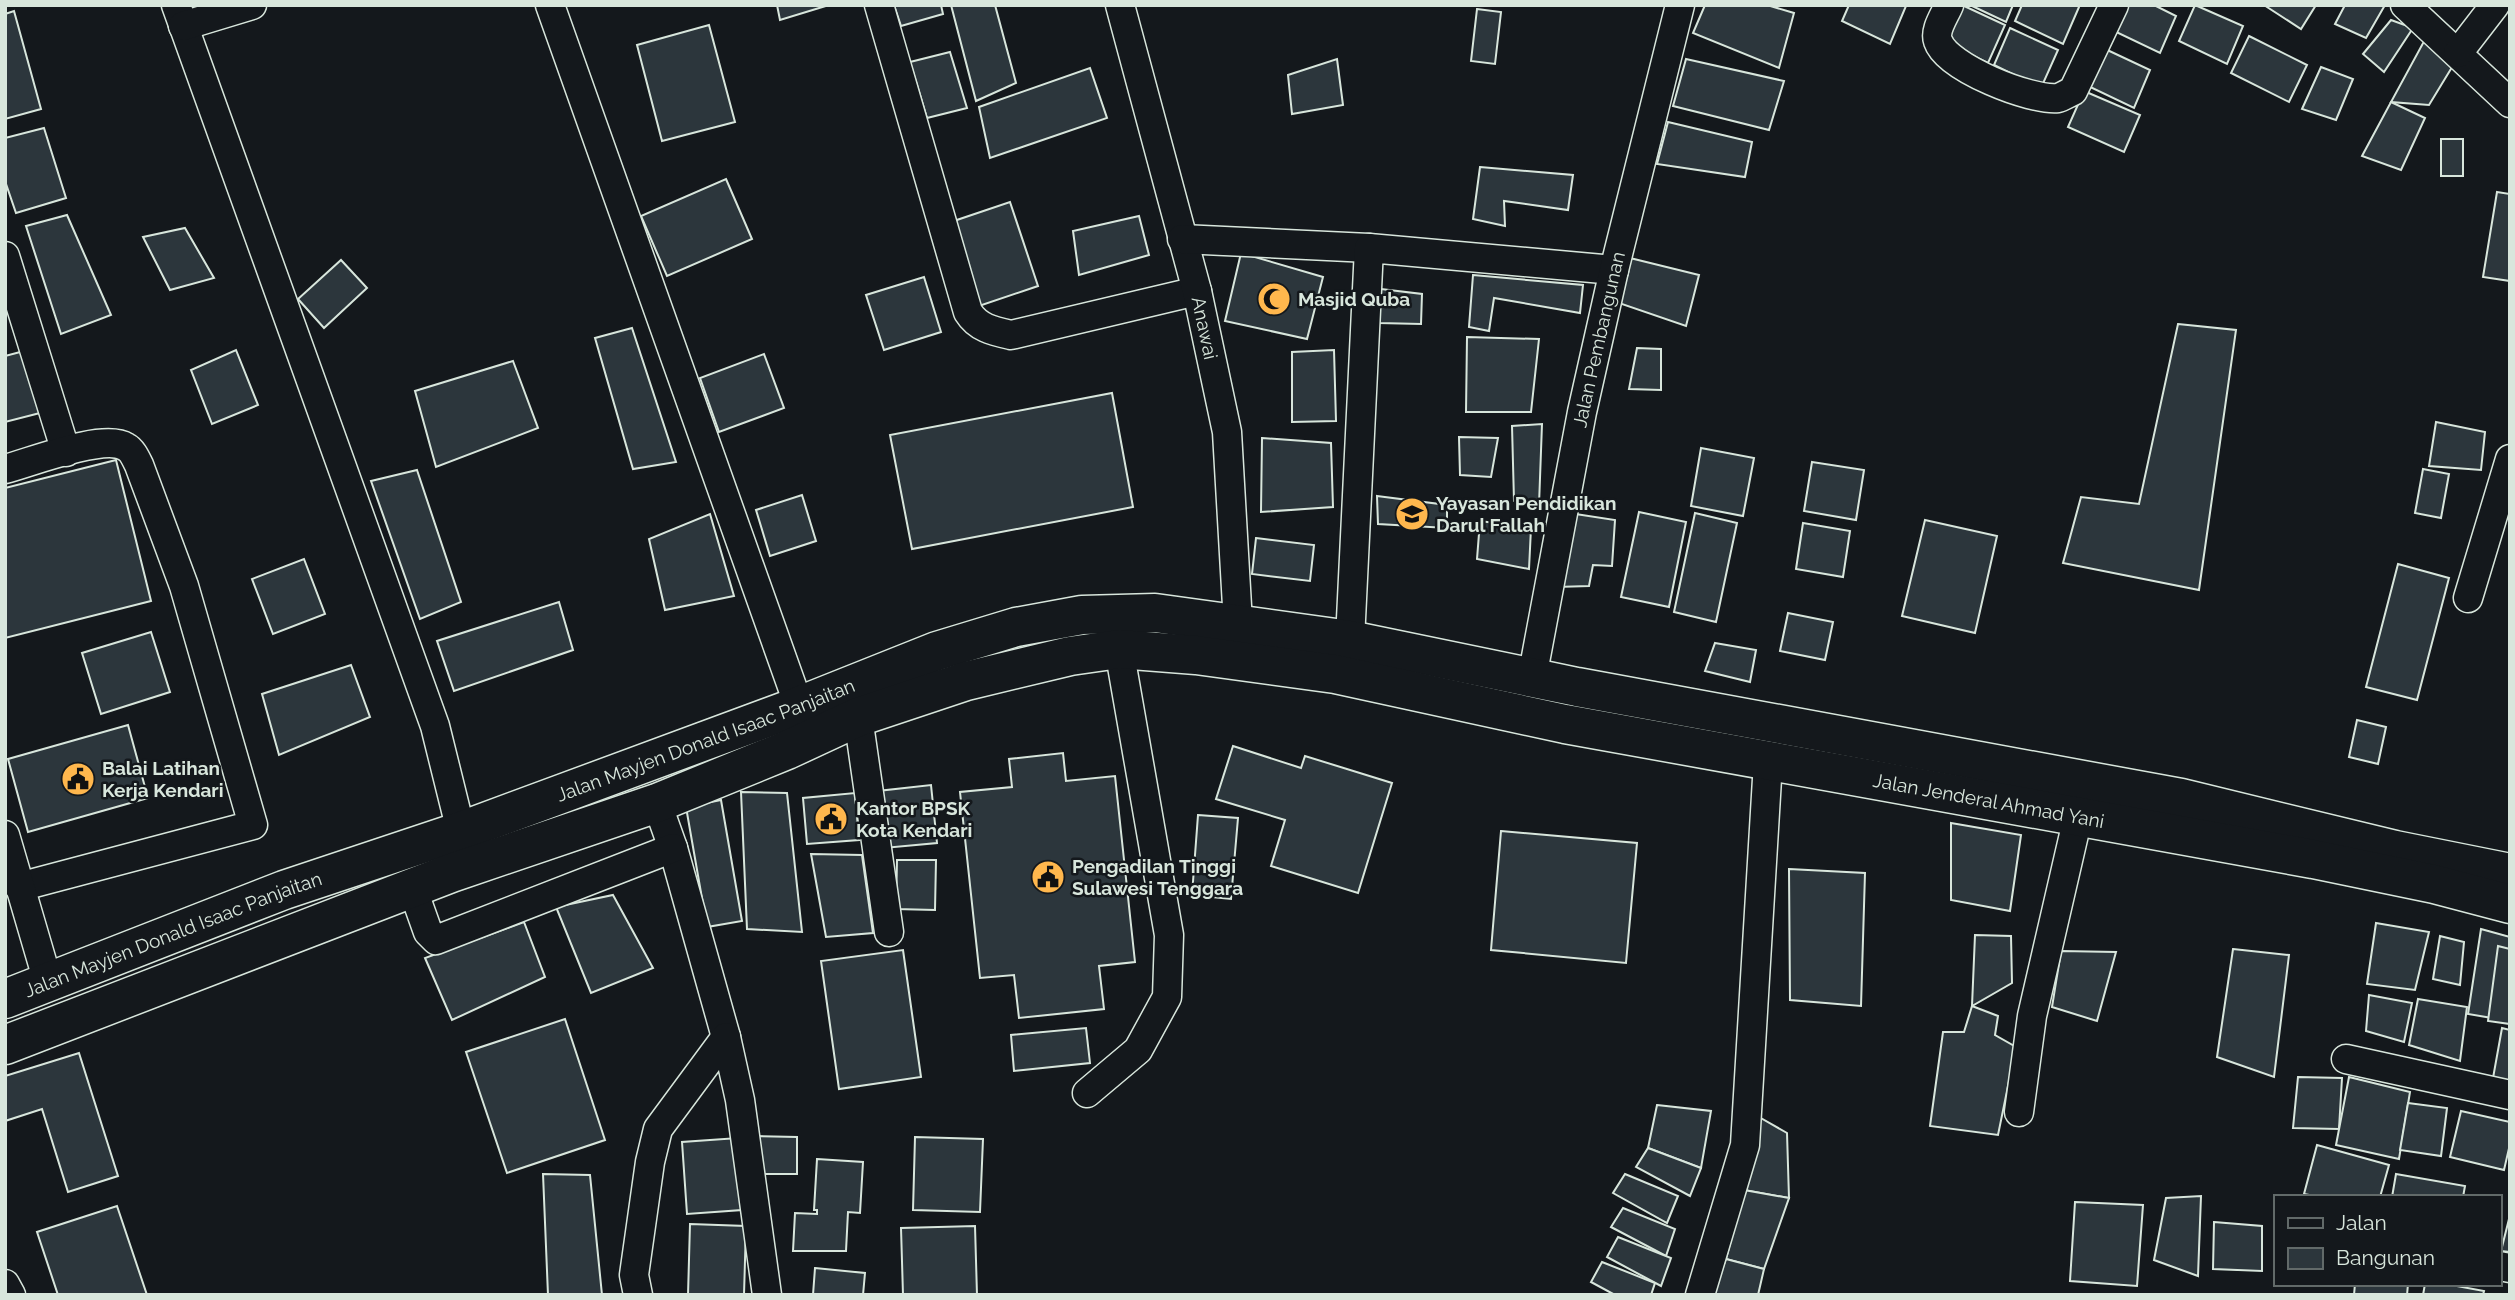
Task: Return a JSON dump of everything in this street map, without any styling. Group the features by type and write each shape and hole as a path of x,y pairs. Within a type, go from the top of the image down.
{"highway":[{"name":"Jalan Mayjen Donald Isaac Panjaitan","path":"5,999 284,890 461,831 799,706 937,651 1016,627 1082,615 1155,613 1350,640 1479,667"},
{"name":"Jalan Mayjen Donald Isaac Panjaitan","path":"5,1045 412,887 657,803 787,750 858,717 966,681 1070,656 1119,649 1241,661 1335,674 1468,703"},
{"name":"Jalan Jenderal Ahmad Yani","path":"1479,667 2181,798 2395,850 2510,873"},
{"name":"Jalan Jenderal Ahmad Yani","path":"1468,703 1768,762 2338,864 2434,884 2510,904"}],"street":[{"path":"252,5 179,16 435,726 461,831"},
{"path":"550,5 799,706"},
{"path":"879,5 968,312 974,322 991,331 1011,335 1196,291"},
{"name":"Anawai","path":"1120,5 1196,291 1227,432 1241,661"},
{"name":"Jalan Pembangunan","path":"1532,678 1581,412 1680,5"},
{"path":"1949,5 1937,39 1946,55 1956,63 2004,87 2059,98 2073,91 2114,5"},
{"path":"2405,5 2510,103"},
{"path":"2458,53 2495,5"},
{"path":"1182,239 1369,248 1614,270"},
{"path":"1350,640 1369,248"},
{"path":"5,256 66,452"},
{"path":"5,469 97,442 128,447 139,464 184,586 253,825 19,887"},
{"path":"2468,598 2510,459"},
{"path":"1087,1093 1138,1050 1167,997 1168,935 1119,649"},
{"path":"858,717 889,932"},
{"path":"1700,1295 1745,1145 1768,762"},
{"path":"657,803 673,848 726,1037 740,1100 767,1295"},
{"path":"2019,1112 2032,1016 2078,817"},
{"path":"5,835 48,982"},
{"path":"412,887 428,932 436,940 673,848"},
{"path":"638,1295 634,1275 650,1162 658,1129 726,1037"},
{"path":"2346,1059 2510,1095"},
{"path":"5,1284 11,1295"}],"building":[{"path":"777,5 829,5 780,20"},
{"path":"894,5 941,5 943,14 901,26"},
{"path":"951,5 995,5 1016,83 976,101"},
{"path":"1705,5 1767,5 1794,13 1779,68 1693,33"},
{"path":"1849,5 1906,6 1890,44 1842,21"},
{"path":"1962,5 2005,25 1988,63 1940,40"},
{"path":"1970,5 2013,5 2006,22"},
{"path":"2022,5 2079,7 2063,44 2015,21"},
{"path":"2123,5 2154,5 2176,16 2160,53 2112,30"},
{"path":"2195,5 2243,26 2227,64 2179,41"},
{"path":"2264,5 2316,5 2301,29"},
{"path":"2345,5 2385,5 2366,38 2335,24"},
{"path":"1477,9 1501,12 1495,64 1471,61"},
{"path":"14,11 41,109 5,119 5,14"},
{"path":"2391,20 2413,28 2384,72 2363,54"},
{"path":"709,25 735,122 662,141 637,45"},
{"path":"2010,28 2058,50 2041,88 1994,65"},
{"path":"2428,34 2457,59 2429,105 2391,102"},
{"path":"2249,36 2307,65 2289,102 2231,73"},
{"path":"2103,48 2150,70 2134,108 2086,85"},
{"path":"950,52 967,108 927,118 910,62"},
{"path":"1337,59 1343,105 1292,114 1288,75"},
{"path":"1686,59 1784,81 1769,130 1673,106"},
{"path":"2321,67 2353,79 2336,120 2302,109"},
{"path":"1090,68 1107,118 990,158 979,107"},
{"path":"2084,91 2140,115 2124,152 2068,127"},
{"path":"2391,102 2425,118 2401,170 2362,156"},
{"path":"1668,122 1752,142 1745,177 1657,164"},
{"path":"44,128 66,198 16,213 5,181 5,138"},
{"path":"2441,139 2463,139 2463,176 2441,176"},
{"path":"1480,167 1573,175 1568,210 1504,201 1505,226 1473,219"},
{"path":"726,179 752,239 667,276 641,216"},
{"path":"2497,192 2510,194 2510,281 2483,277"},
{"path":"1010,202 1038,286 976,307 948,223"},
{"path":"67,215 111,315 61,334 26,226"},
{"path":"1139,216 1149,255 1079,275 1073,231"},
{"path":"185,228 214,278 170,290 143,237"},
{"name":"Masjid Quba","path":"1241,253 1323,277 1307,339 1225,321"},
{"path":"1630,258 1699,275 1686,326 1613,301"},
{"path":"341,260 367,288 324,328 298,299"},
{"path":"1473,275 1583,285 1580,313 1494,298 1489,331 1469,327"},
{"path":"924,277 941,332 884,350 866,295"},
{"path":"1381,289 1422,294 1421,324 1379,323"},
{"path":"2178,324 2236,330 2199,590 2063,563 2081,497 2139,504"},
{"path":"632,328 676,462 633,469 595,338"},
{"path":"1467,337 1539,339 1531,412 1466,412"},
{"path":"1637,348 1661,349 1661,390 1629,389"},
{"path":"236,350 258,405 212,424 191,370"},
{"path":"1334,350 1336,421 1292,422 1292,352"},
{"path":"24,351 40,413 5,422 5,356"},
{"path":"764,354 784,408 719,432 700,378"},
{"path":"513,361 538,428 436,467 415,391"},
{"path":"1112,393 1133,507 912,549 890,435"},
{"path":"2436,422 2485,432 2481,470 2429,466"},
{"path":"1542,424 1539,505 1514,501 1512,426"},
{"path":"1459,437 1498,438 1491,477 1460,475"},
{"path":"1262,438 1331,443 1333,507 1261,512"},
{"path":"1701,448 1754,458 1743,516 1691,506"},
{"path":"116,460 151,601 5,638 5,488"},
{"path":"1812,462 1864,470 1856,520 1804,511"},
{"path":"2423,469 2449,474 2441,518 2415,513"},
{"path":"417,470 461,602 420,619 371,481"},
{"path":"802,495 816,541 770,556 756,510"},
{"name":"Yayasan Pendidikan Darul Fallah","path":"1377,496 1447,505 1447,528 1378,524"},
{"path":"1639,512 1686,522 1669,607 1621,597"},
{"path":"1569,513 1615,520 1612,566 1593,565 1589,586 1556,587"},
{"path":"1695,513 1737,523 1716,622 1674,612"},
{"path":"710,514 734,596 665,610 649,539"},
{"path":"1925,520 1997,536 1975,633 1902,616"},
{"path":"1480,521 1531,528 1529,569 1477,559"},
{"path":"1803,523 1850,531 1843,577 1796,569"},
{"path":"1256,538 1314,545 1310,581 1252,574"},
{"path":"304,559 325,614 273,634 252,579"},
{"path":"2398,564 2449,578 2417,700 2366,687"},
{"path":"559,602 573,650 454,691 437,641"},
{"path":"1788,613 1833,622 1825,660 1780,651"},
{"path":"151,632 170,692 101,714 82,653"},
{"path":"1715,643 1756,650 1750,682 1705,671"},
{"path":"351,665 370,717 279,755 262,694"},
{"path":"2357,720 2386,727 2378,764 2349,757"},
{"name":"Balai Latihan Kerja Kendari","path":"128,725 148,798 28,832 8,759"},
{"path":"1233,746 1301,768 1305,756 1392,783 1358,893 1271,866 1285,820 1216,799"},
{"name":"Pengadilan Tinggi Sulawesi Tenggara","path":"1063,753 1066,781 1115,776 1135,962 1099,966 1104,1009 1019,1018 1014,975 980,978 960,792 1012,787 1009,759"},
{"path":"931,785 937,843 884,848 878,791"},
{"path":"741,792 787,793 802,932 747,929"},
{"name":"Kantor BPSK Kota Kendari","path":"855,793 859,840 807,844 803,798"},
{"path":"721,800 742,921 707,927 686,807"},
{"path":"1198,815 1238,818 1231,899 1192,895"},
{"path":"1951,823 2021,835 2010,911 1951,900"},
{"path":"1501,831 1637,843 1626,963 1491,950"},
{"path":"811,854 862,855 873,933 826,937"},
{"path":"897,860 936,860 935,910 896,909"},
{"path":"1789,869 1865,873 1861,1006 1790,1000"},
{"path":"613,895 653,968 591,993 556,907"},
{"path":"524,922 545,977 452,1020 425,958"},
{"path":"2376,923 2429,932 2415,990 2367,984"},
{"path":"2481,929 2510,937 2510,1021 2468,1014"},
{"path":"1975,935 2011,936 2012,983 1972,1006"},
{"path":"2440,936 2464,942 2460,985 2433,979"},
{"path":"2498,946 2510,949 2510,1024 2488,1021"},
{"path":"2233,949 2289,955 2274,1077 2217,1057"},
{"path":"903,950 921,1077 839,1089 821,961"},
{"path":"2061,951 2116,952 2097,1021 2052,1007"},
{"path":"2369,995 2412,1003 2404,1042 2366,1031"},
{"path":"2418,999 2467,1007 2460,1061 2409,1045"},
{"path":"1972,1006 1998,1016 1995,1035 2016,1047 1998,1135 1930,1126 1943,1032 1964,1032"},
{"path":"565,1019 605,1140 507,1173 466,1052"},
{"path":"1086,1028 1090,1063 1014,1071 1011,1035"},
{"path":"2502,1028 2510,1030 2510,1082 2493,1078"},
{"path":"79,1053 118,1176 68,1192 42,1109 5,1121 5,1076"},
{"path":"2298,1077 2342,1078 2339,1129 2293,1128"},
{"path":"2349,1077 2410,1092 2399,1159 2336,1145"},
{"path":"2408,1103 2447,1108 2441,1156 2400,1150"},
{"path":"1657,1105 1711,1111 1701,1168 1648,1148"},
{"path":"2461,1111 2510,1122 2510,1144 2504,1170 2450,1157"},
{"path":"1759,1117 1787,1133 1789,1198 1744,1190"},
{"path":"756,1136 797,1137 797,1174 757,1174"},
{"path":"915,1137 983,1139 980,1212 913,1210"},
{"path":"738,1138 742,1210 687,1214 682,1142"},
{"path":"2317,1145 2389,1165 2381,1195 2304,1194"},
{"path":"1648,1148 1701,1168 1690,1196 1636,1167"},
{"path":"817,1159 863,1162 860,1213 848,1212 846,1251 793,1251 795,1213 817,1214 817,1210 814,1210"},
{"path":"543,1174 590,1175 602,1295 548,1295"},
{"path":"1625,1174 1678,1196 1667,1223 1613,1193"},
{"path":"2396,1174 2465,1186 2463,1195 2392,1195"},
{"path":"1744,1190 1789,1198 1764,1269 1726,1259"},
{"path":"2201,1196 2198,1276 2154,1260 2166,1198"},
{"path":"2075,1202 2143,1205 2137,1286 2070,1281"},
{"path":"117,1206 147,1295 58,1295 37,1232"},
{"path":"1623,1208 1675,1229 1666,1256 1611,1227"},
{"path":"2510,1215 2510,1252 2501,1251"},
{"path":"2214,1222 2262,1226 2262,1271 2213,1269"},
{"path":"690,1224 746,1226 744,1295 688,1295"},
{"path":"975,1226 977,1295 903,1295 901,1228"},
{"path":"1618,1237 1671,1258 1661,1286 1607,1257"},
{"path":"1726,1259 1764,1269 1758,1295 1712,1295"},
{"path":"1602,1262 1655,1283 1651,1295 1615,1295 1591,1282"},
{"path":"815,1268 865,1273 863,1295 813,1295"},
{"path":"2355,1286 2408,1286 2407,1295 2354,1295"},
{"path":"2425,1286 2457,1286 2484,1291 2483,1295 2423,1295"}],"place":[{"name":"Masjid Quba","path":"1274,299"},
{"name":"Yayasan Pendidikan Darul Fallah","path":"1412,514"},
{"name":"Balai Latihan Kerja Kendari","path":"78,779"},
{"name":"Kantor BPSK Kota Kendari","path":"831,819"},
{"name":"Pengadilan Tinggi Sulawesi Tenggara","path":"1048,877"}]}
